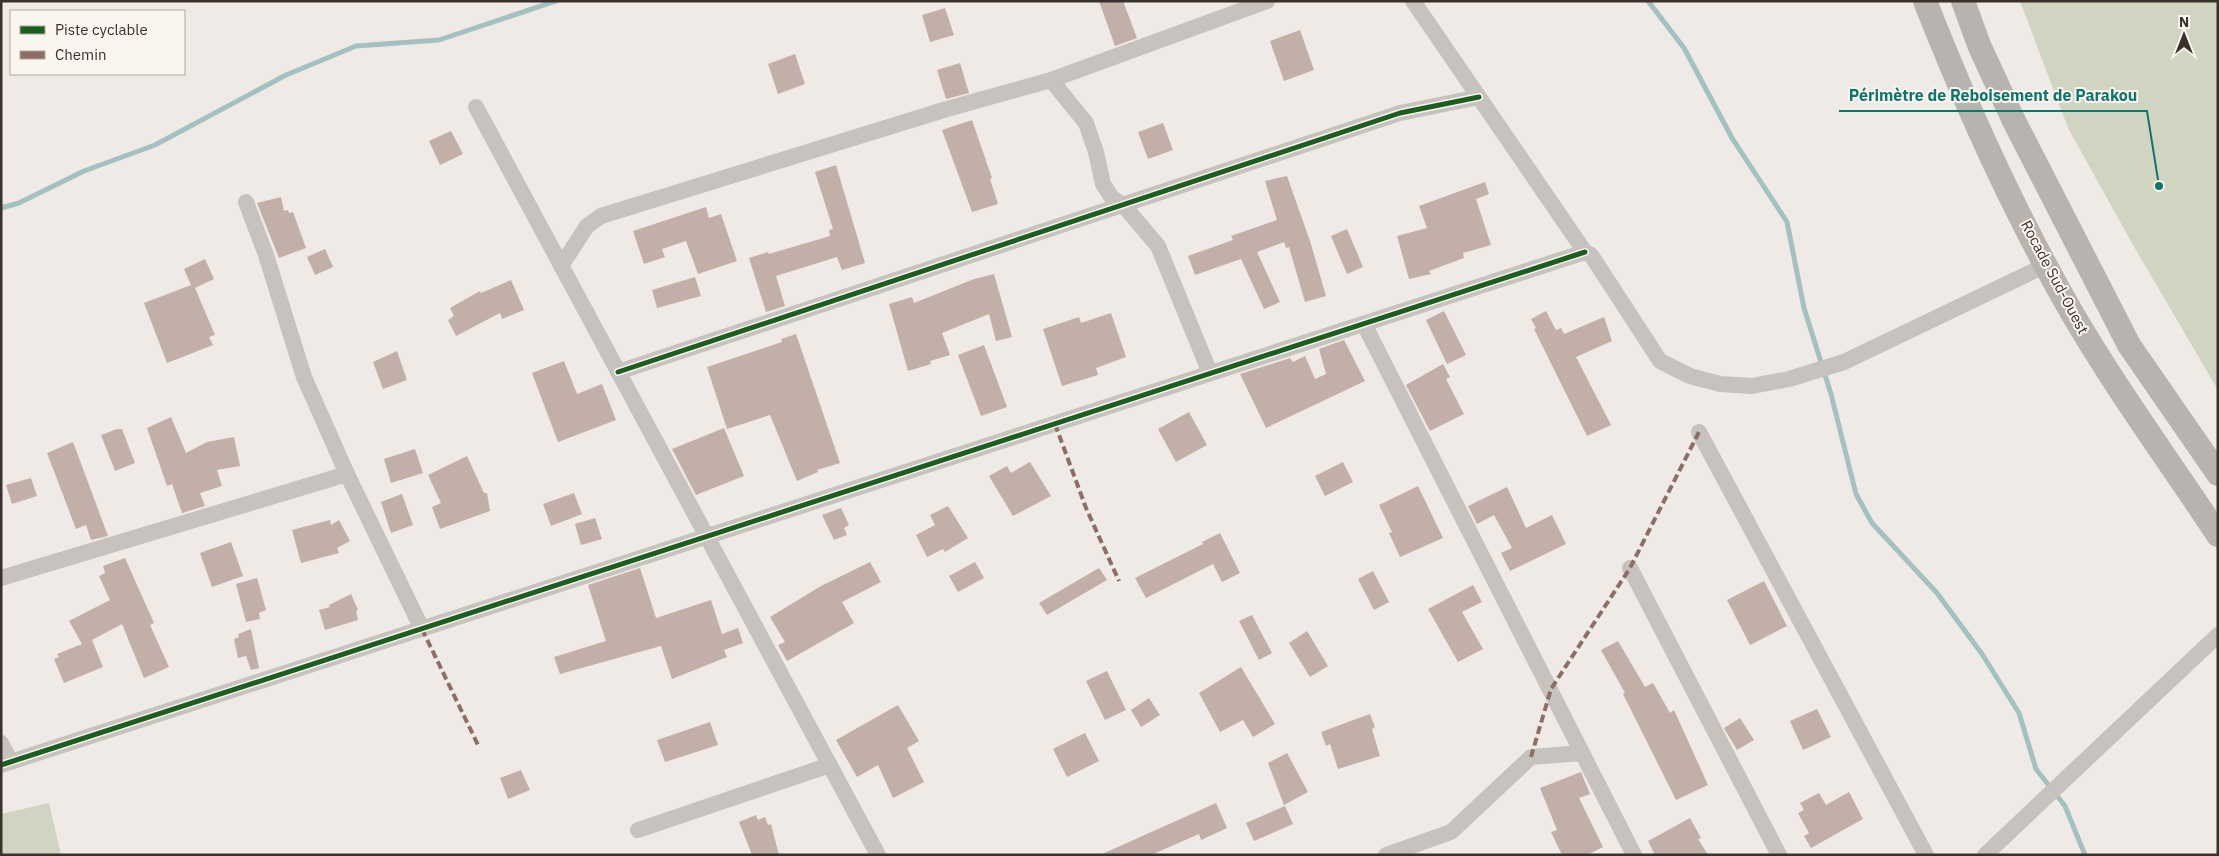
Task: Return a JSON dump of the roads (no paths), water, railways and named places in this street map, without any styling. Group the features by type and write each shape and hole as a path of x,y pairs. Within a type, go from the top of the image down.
{"main road":[{"name":"Rocade Sud-Ouest","path":"1925,1 1957,83 2046,264 2110,377 2218,535"},
{"path":"1963,1 1979,44 2014,121 2129,345 2218,474"}],"street":[{"path":"561,266 587,226 601,216 947,109 1051,80 1267,1"},
{"path":"1413,1 1585,252"},
{"path":"1051,80 1086,123 1096,152 1102,184 1112,198 1124,206 1158,246 1210,374"},
{"path":"618,372 1124,206 1400,113 1478,97"},
{"path":"476,107 878,855"},
{"path":"246,202 266,255 304,377 347,474 422,629"},
{"path":"1,743 6,764 1585,252 1591,254 1660,361 1690,376 1720,384 1752,386 1789,379 1844,362 2046,264"},
{"path":"1364,324 1634,855"},
{"path":"1699,432 1926,855"},
{"path":"1,578 347,474"},
{"path":"1630,568 1779,855"},
{"path":"1985,855 2218,634"},
{"path":"1386,855 1451,832 1531,757 1582,753"},
{"path":"638,830 830,765"}],"waterway":[{"path":"1,208 19,203 84,171 155,145 286,75 356,46 439,40 556,1"},
{"path":"1648,1 1684,48 1732,138 1787,222 1804,308 1831,394 1856,494 1872,523 1937,593 1982,654 2019,713 2036,769 2065,806 2085,855"}],"place":[{"name":"Périmètre de Reboisement de Parakou","path":"2159,186"}]}
